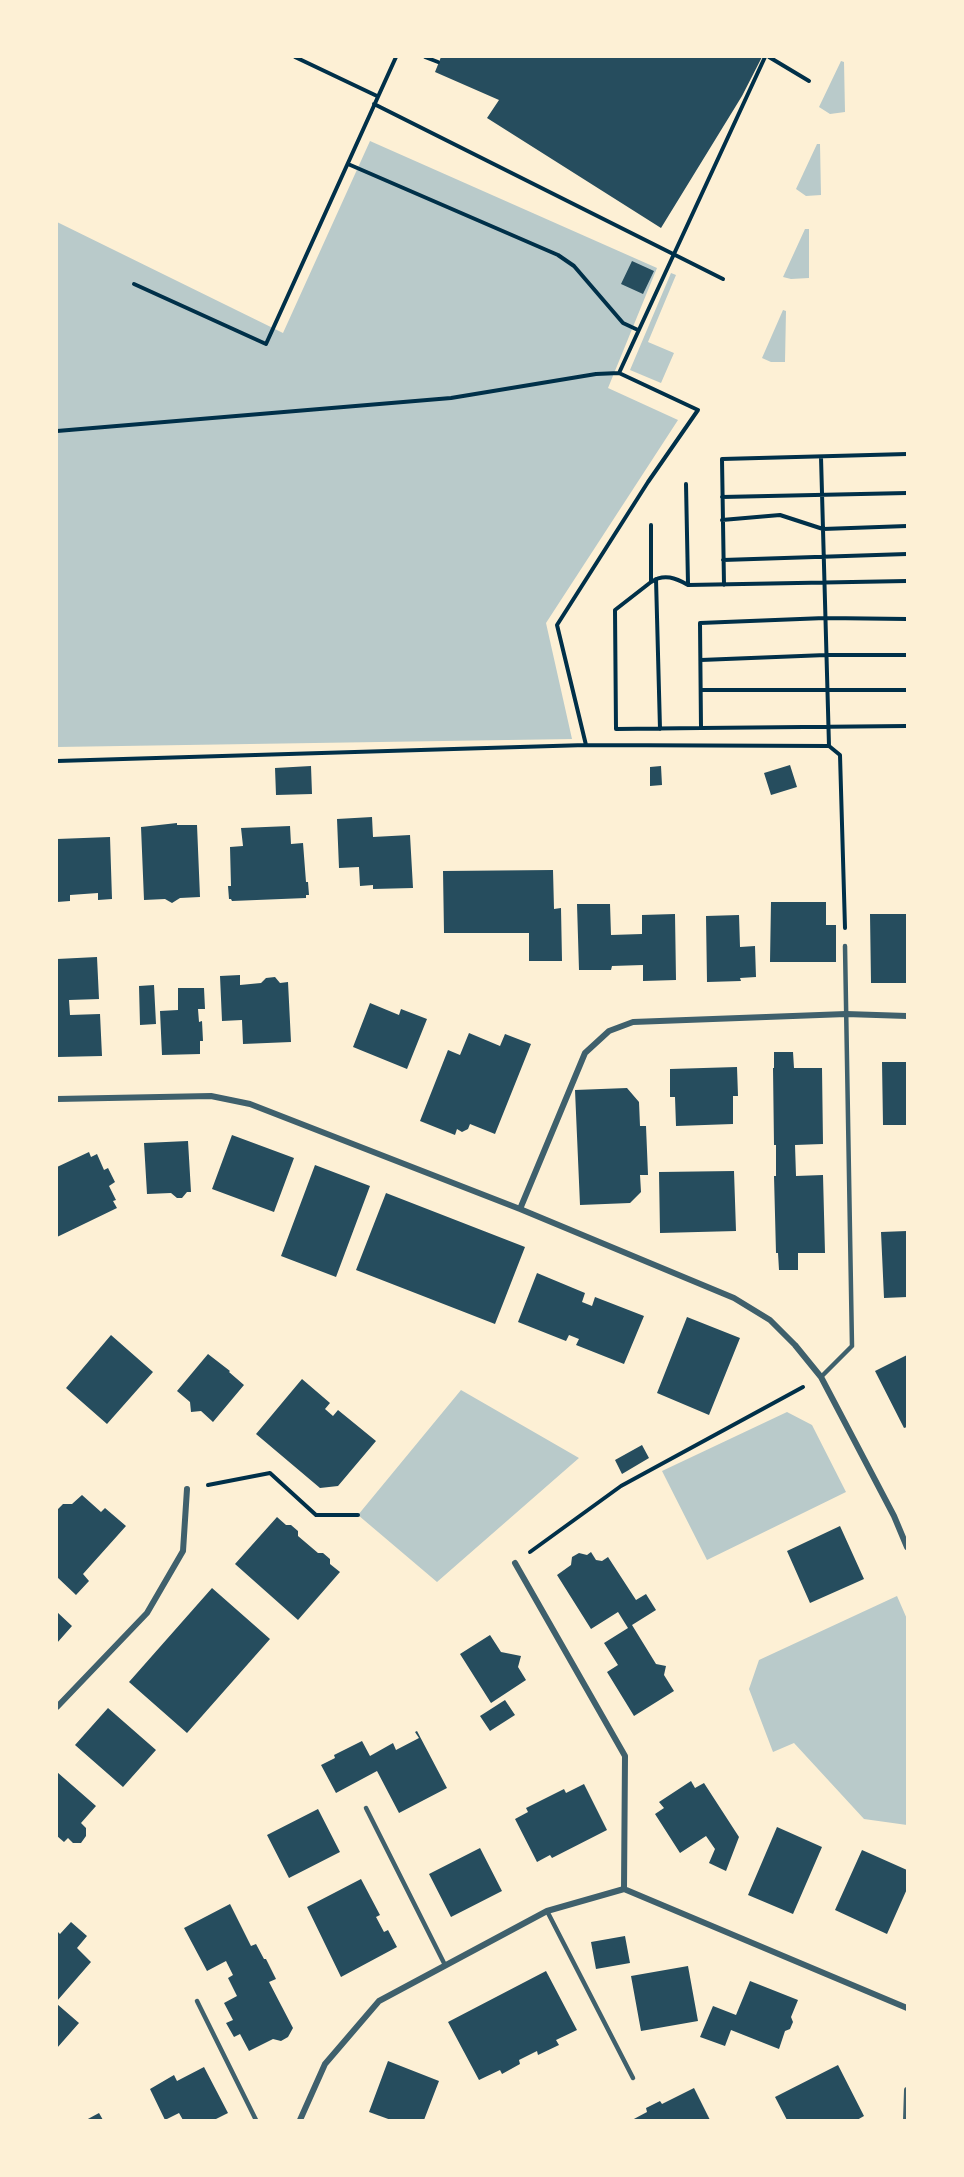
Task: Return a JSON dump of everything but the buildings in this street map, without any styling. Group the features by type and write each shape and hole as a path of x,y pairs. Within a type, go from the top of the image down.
{"street":[{"path":"520,1209 585,1053 609,1031 633,1022 846,1014 907,1016"},
{"path":"57,1100 211,1096 250,1104 520,1209 734,1298 770,1320 795,1345 821,1377 894,1516 907,1547"},
{"path":"57,1707 147,1613 183,1551 187,1489"},
{"path":"515,1563 625,1756 624,1889"},
{"path":"300,2120 325,2064 379,2001 547,1911 624,1889 907,2007"},
{"path":"906,2120 907,2090"}],"lane":[{"path":"821,1377 852,1346 845,946"},
{"path":"366,1808 445,1965"},
{"path":"547,1911 633,2078"},
{"path":"197,2001 256,2120"}],"path":[{"path":"295,57 377,96"},
{"path":"134,284 266,344 396,57"},
{"path":"426,57 438,62"},
{"path":"619,373 767,57 809,81"},
{"path":"374,104 723,279"},
{"path":"348,164 558,255 574,266 623,323 638,330"},
{"path":"57,431 451,398 596,374 619,373 698,410 557,625 586,745"},
{"path":"724,585 722,459 907,454"},
{"path":"821,457 829,746"},
{"path":"686,484 688,585"},
{"path":"722,497 907,493"},
{"path":"722,520 780,515 823,529 907,526"},
{"path":"651,525 651,582"},
{"path":"723,560 907,554"},
{"path":"907,581 688,585 675,577 656,578 615,610 616,729 907,726"},
{"path":"656,578 660,729"},
{"path":"701,728 700,623 825,618 907,619"},
{"path":"701,660 826,655 907,655"},
{"path":"701,690 907,690"},
{"path":"57,761 586,745 829,746 840,755 845,946"},
{"path":"515,1563 621,1486 821,1377"},
{"path":"187,1489 270,1473 316,1515 358,1515"}],"shaded area":[{"path":"841,61 844,62 845,112 830,114 819,107"},
{"path":"370,141 657,268 608,388 678,420 546,623 572,739 57,747 57,222 283,333"},
{"path":"817,144 820,144 821,195 806,196 796,189"},
{"path":"805,229 809,229 809,278 783,277"},
{"path":"671,273 676,275 648,342 674,353 661,383 630,370"},
{"path":"783,310 786,311 785,362 771,362 762,358"},
{"path":"461,1390 579,1458 437,1582 358,1515"},
{"path":"787,1412 812,1425 846,1492 707,1560 662,1471"},
{"path":"897,1596 907,1619 907,1825 864,1819 794,1743 773,1752 749,1689 759,1660"}]}
